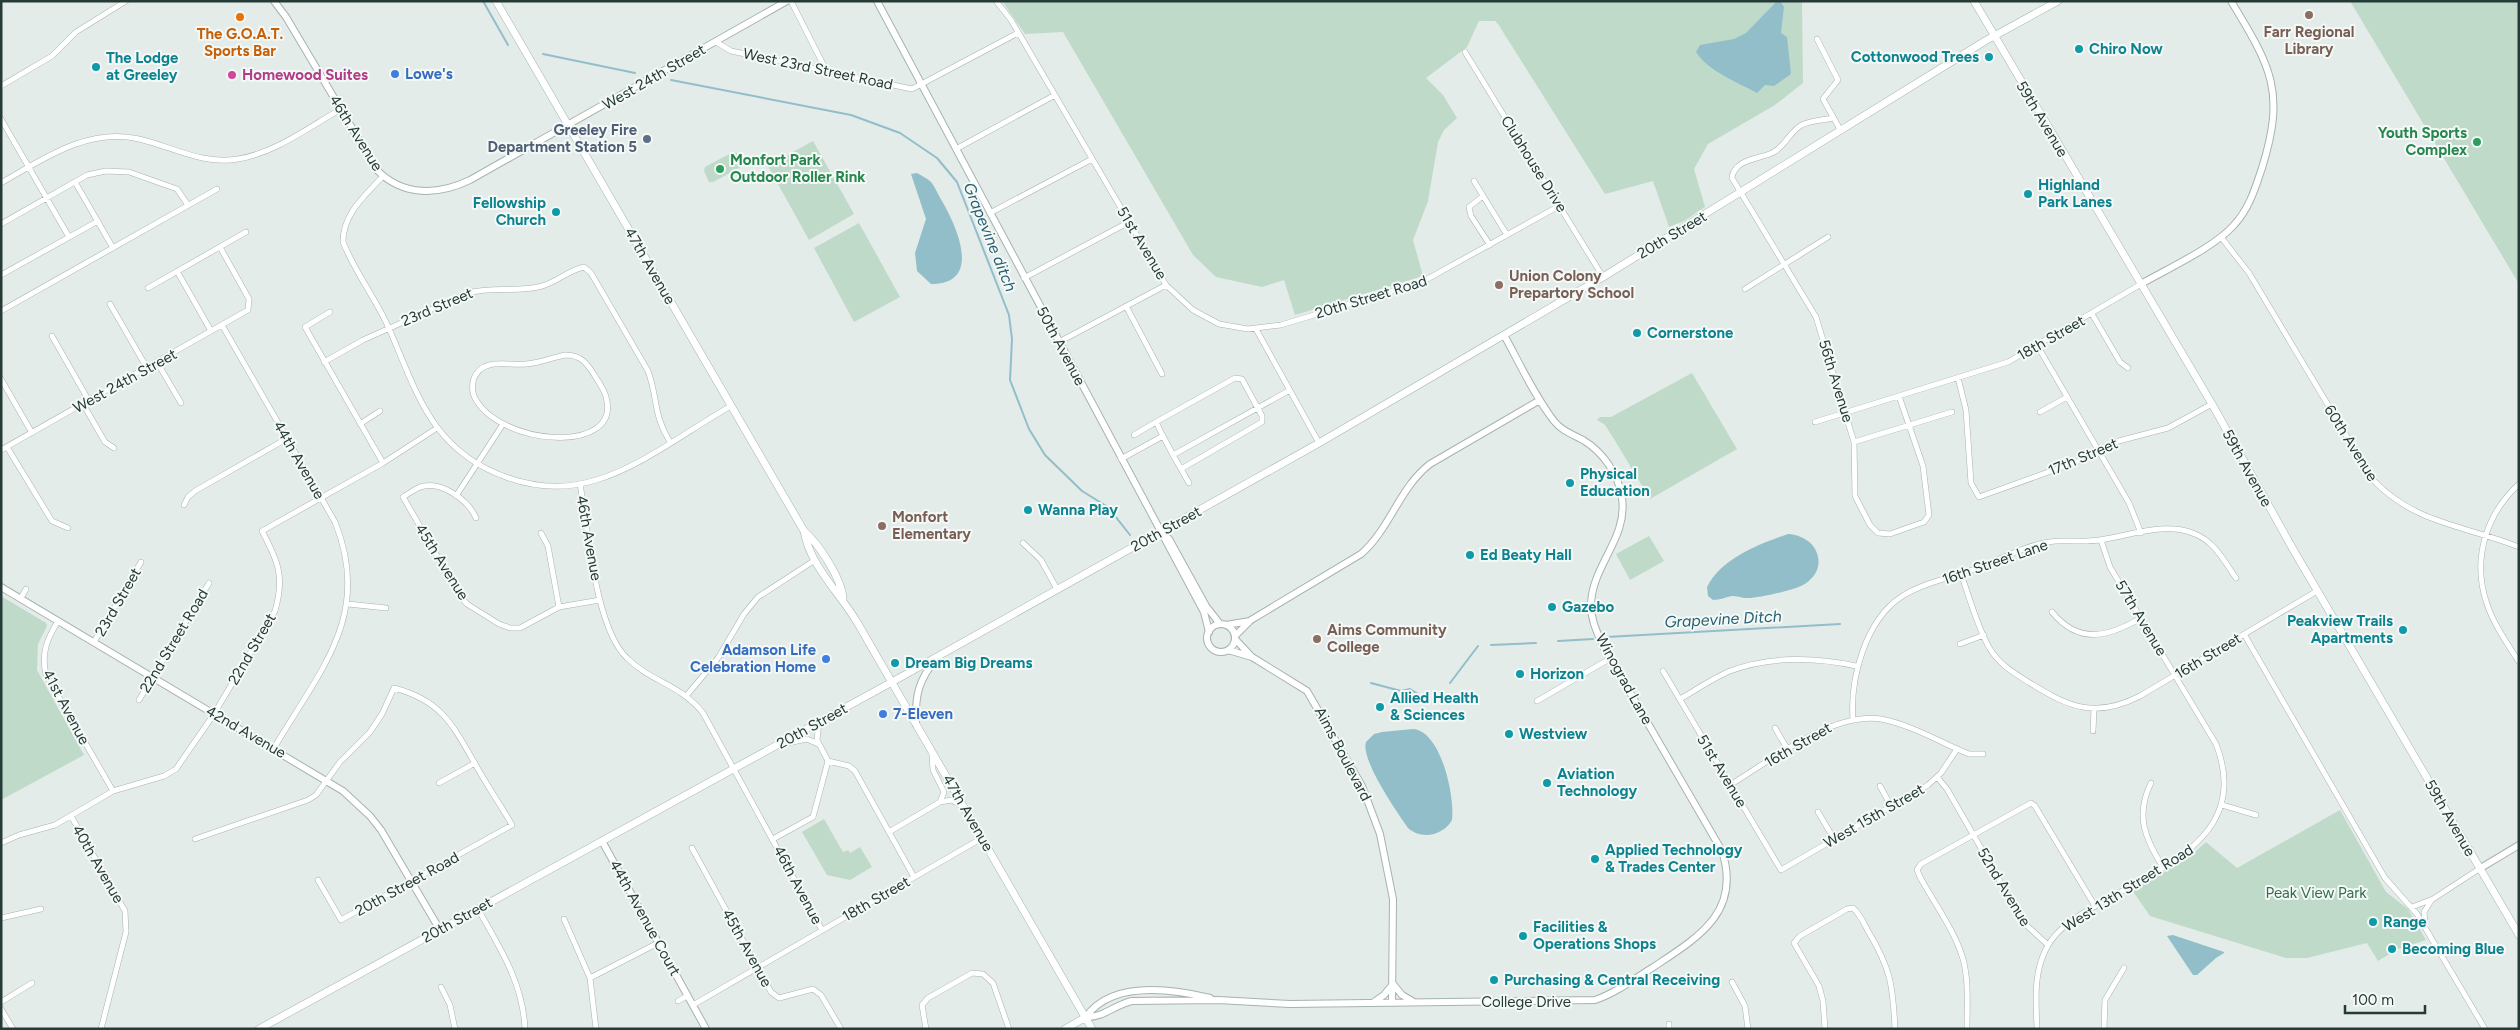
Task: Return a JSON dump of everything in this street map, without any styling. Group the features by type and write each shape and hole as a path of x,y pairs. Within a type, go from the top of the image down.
{"main road":[{"name":"47th Avenue","path":"496,1 804,531 814,539 842,587 843,598"},
{"name":"59th Avenue","path":"1974,1 2212,404 2318,591 2519,935"},
{"name":"20th Street","path":"259,1029 892,682 1319,443 1603,277 1994,36 2058,1"},
{"name":"47th Avenue","path":"804,531 806,544 815,560 834,591 843,598 1092,1029"},
{"path":"1065,1029 1086,1017"}],"street":[{"path":"1,86 52,56 87,24 126,1"},
{"name":"46th Avenue","path":"274,1 286,17 372,162 383,176 348,216 343,231 343,242 389,328 423,404 437,428 458,449 477,464 502,476 532,484 580,484 600,600 609,634 626,658 644,671 687,695 703,713 735,768 822,930"},
{"name":"West 24th Street","path":"383,176 406,189 421,192 440,191 470,180 787,1"},
{"path":"791,1 827,72"},
{"name":"50th Avenue","path":"877,1 1204,612 1209,632"},
{"name":"51st Avenue","path":"996,1 1018,32 1166,285 1182,302 1206,318 1235,328 1256,329"},
{"name":"18th Street","path":"1815,422 2008,362 2220,237 2234,226 2254,195 2268,148 2275,109 2274,92 2264,59 2231,1"},
{"path":"921,84 1018,32"},
{"path":"1817,39 1838,80 1824,98 1833,118 1842,131"},
{"name":"West 23rd Street Road","path":"716,42 731,51 827,72 912,89 921,84"},
{"name":"Clubhouse Drive","path":"1465,52 1603,277"},
{"path":"956,149 1054,95"},
{"path":"1,183 70,146 105,136 139,139 208,160 238,159 270,149 340,109"},
{"name":"56th Avenue","path":"1833,118 1800,126 1782,148 1738,166 1732,178 1816,317 1854,442 1854,496 1875,531 1890,534 1926,520 1929,507 1923,466 1909,426"},
{"path":"1,119 69,237"},
{"path":"990,213 1092,159"},
{"path":"1,224 87,175 106,171 129,172 177,189 188,205"},
{"path":"1474,181 1508,235"},
{"path":"75,182 113,248"},
{"path":"1,311 217,189"},
{"path":"1483,196 1470,206 1471,216 1490,245"},
{"name":"20th Street Road","path":"1256,329 1281,325 1422,282 1559,206"},
{"path":"1,275 98,221"},
{"path":"1024,278 1129,222"},
{"path":"148,288 246,232"},
{"path":"1745,289 1828,237"},
{"name":"60th Avenue","path":"2220,237 2249,273 2373,480 2394,500 2418,514 2519,547"},
{"name":"West 24th Street","path":"1,450 248,310 249,299 220,247"},
{"name":"23rd Street","path":"324,362 389,328 468,293 480,289 541,286 577,268 584,267 591,273 648,371 653,384 656,413 660,427 670,442"},
{"path":"177,271 211,332"},
{"path":"1058,342 1166,285"},
{"path":"110,304 146,368"},
{"path":"1126,306 1162,374"},
{"path":"330,312 305,327 383,463"},
{"path":"2092,314 2120,362 2128,368"},
{"name":"44th Avenue","path":"222,325 286,440 321,498 342,540 348,569 348,604 337,640 274,748"},
{"path":"1256,329 1319,443"},
{"name":"Winograd Lane","path":"1504,335 1553,420 1566,432 1584,441 1601,454 1615,474 1623,506 1621,521 1616,540 1597,574 1591,602 1594,626 1712,832"},
{"path":"52,336 89,401"},
{"path":"2037,346 2132,508 2141,533"},
{"path":"566,355 578,357 587,363 606,398 606,412 602,421 596,428 579,434 562,438 538,437 503,424 484,409 472,391 476,375 488,365 525,365 566,355"},
{"path":"157,362 181,403"},
{"path":"1134,435 1239,377 1242,379 1262,416 1262,422 1181,469"},
{"name":"17th Street","path":"1958,378 1966,410 1971,483 1977,496 1981,497 2079,461 2115,442 2168,428 2212,404"},
{"path":"1,379 32,433"},
{"path":"1173,455 1290,390"},
{"path":"1900,396 1909,426"},
{"path":"2040,412 2067,397"},
{"path":"1251,620 1223,625 1209,632 1208,641 1212,648 1221,652 1228,650 1235,638 1251,620 1361,554 1378,538 1415,477 1430,464 1540,400"},
{"path":"83,404 105,442 114,448"},
{"path":"580,484 622,470 731,406"},
{"path":"360,424 380,411"},
{"path":"1854,442 1952,412"},
{"path":"1156,422 1189,483"},
{"path":"476,518 470,507 458,493 503,424"},
{"name":"22nd Street","path":"1,843 19,835 55,825 113,791 164,776 176,769 214,714 274,611 279,598 280,574 275,556 262,531 383,463 437,428"},
{"path":"1121,459 1163,436"},
{"path":"184,505 188,497 195,491 286,440"},
{"path":"7,447 52,521 68,528"},
{"path":"2519,484 2501,504 2484,536 2480,556 2482,590 2494,622 2519,662"},
{"name":"45th Avenue","path":"458,493 431,485 422,486 403,497 467,604 500,624 517,628 524,627 559,607"},
{"name":"16th Street Lane","path":"1853,719 1851,701 1856,666 1868,639 1892,604 1913,591 2049,542 2101,540 2175,529 2194,533 2215,548 2236,578"},
{"name":"50th Avenue","path":"1161,532 1169,539 1206,606 1223,625"},
{"path":"541,533 548,546 559,607 600,600"},
{"name":"57th Avenue","path":"2101,540 2110,567 2175,675 2220,755 2225,780 2222,805"},
{"path":"1023,543 1040,560 1057,589"},
{"path":"687,695 718,658 744,614 758,597 815,560"},
{"name":"23rd Street","path":"94,642 141,562"},
{"path":"1962,574 1984,635 1994,655 2010,671 2062,702 2094,709 2093,731"},
{"name":"22nd Street Road","path":"139,700 209,583"},
{"name":"42nd Avenue","path":"1,587 274,748 343,791 370,816 381,830 440,930"},
{"path":"21,598 26,589"},
{"name":"16th Street","path":"2094,709 2112,707 2128,702 2318,591"},
{"path":"348,604 386,608"},
{"path":"2052,612 2062,623 2077,632 2092,634 2115,632 2141,618"},
{"name":"41st Avenue","path":"58,621 44,647 43,662 46,675 113,791"},
{"path":"1223,625 1235,638"},
{"path":"2244,634 2385,878 2412,907 2485,1029"},
{"path":"1960,644 1984,635"},
{"name":"Aims Boulevard","path":"1235,638 1252,657"},
{"name":"Aims Boulevard","path":"1228,650 1252,657 1307,691 1362,786 1380,834 1393,899 1392,1002"},
{"path":"916,726 915,702 918,687 927,670 939,656"},
{"path":"1537,701 1611,658"},
{"path":"1680,699 1728,672 1761,662 1815,660 1856,666"},
{"name":"51st Avenue","path":"1663,671 1781,870"},
{"path":"195,839 308,800 316,795 340,762 370,732 382,714 394,688 422,698 445,715 475,763 439,784"},
{"name":"16th Street","path":"1730,784 1830,726 1853,719 1883,720 1969,754 1983,754"},
{"path":"773,839 813,817 828,761 818,744 819,722"},
{"path":"1775,728 1788,750"},
{"path":"772,748 801,740 812,740 818,744"},
{"name":"West 15th Street","path":"1781,870 1937,777 1956,749"},
{"path":"932,753 933,770 944,792 940,802"},
{"path":"828,761 849,766 856,771 914,877"},
{"name":"20th Street Road","path":"318,880 341,920 512,825 475,763"},
{"name":"52nd Avenue","path":"1937,777 1947,789 2024,923 2048,945"},
{"path":"2151,783 2142,806 2142,819 2148,844 2163,867"},
{"path":"1880,786 1891,806"},
{"path":"889,832 940,802 952,800 965,808"},
{"path":"1968,1029 1963,959 1917,870 1921,864 2031,803 2036,806 2095,906"},
{"path":"2222,805 2256,815"},
{"name":"West 13th Street Road","path":"2048,945 2064,926 2188,852 2202,839 2215,821 2222,805"},
{"path":"1818,812 1834,840"},
{"name":"40th Avenue","path":"71,816 125,911 126,932 101,1029"},
{"name":"College Drive","path":"1086,1017 1095,1018 1122,1003 1132,1001 1218,1000 1290,1004 1585,1001 1605,997 1703,932 1716,917 1724,900 1728,881 1726,862 1712,832"},
{"name":"18th Street","path":"692,1005 982,838"},
{"name":"44th Avenue Court","path":"602,841 706,1029"},
{"path":"2412,907 2433,899 2519,845"},
{"name":"45th Avenue","path":"692,848 771,992 779,998 813,989 821,994 841,1029"},
{"path":"2433,899 2423,918 2433,940"},
{"path":"1825,1029 1823,1002 1819,986 1794,943 1800,936 1847,909 1853,908 1889,970 1893,991 1895,1029"},
{"path":"1,918 41,909"},
{"path":"478,909 517,983 524,1012 525,1029"},
{"path":"564,919 590,978 596,1029"},
{"path":"590,978 658,943"},
{"path":"2037,1029 2036,985 2040,964 2048,945"},
{"path":"2104,1029 2104,1000 2124,968"},
{"path":"926,1029 922,1005 928,998 972,973 983,974 993,984 1009,1029"},
{"path":"1732,982 1745,1006 1748,1029"},
{"path":"1,1002 32,984"},
{"path":"1374,1002 1384,995 1392,984 1402,995 1416,1002"},
{"path":"441,987 450,1005 455,1029"},
{"name":"College Drive","path":"1086,1017 1092,1009 1107,1000 1133,991 1187,992 1218,1000"},
{"path":"678,1001 687,996"},
{"path":"1,1010 13,1029"}],"green space":[{"path":"1002,1 1802,1 1803,83 1775,105 1708,144 1694,169 1705,207 1684,221 1669,227 1653,181 1605,194 1498,24 1495,21 1479,21 1467,47 1426,78 1443,95 1457,118 1444,130 1438,142 1428,201 1413,240 1423,276 1295,315 1284,280 1262,287 1216,277 1193,255 1063,32 1025,34"},
{"name":"Youth Sports Complex","path":"2350,1 2519,1 2519,284"},
{"path":"813,141 854,214 809,240 768,166"},
{"name":"Monfort Park Outdoor Roller Rink","path":"733,152 737,153 742,163 741,167 713,182 709,182 704,171 705,167"},
{"path":"859,223 900,297 854,322 814,248"},
{"path":"1692,373 1737,449 1650,499 1605,425 1597,420 1600,417 1611,417"},
{"path":"1649,536 1664,561 1630,580 1616,554"},
{"path":"1,596 46,623 47,626 38,644 37,670 84,755 1,800"},
{"name":"Peak View Park","path":"2340,810 2386,892 2408,909 2426,940 2398,949 2378,961 2367,943 2307,958 2286,958 2150,916 2132,890 2187,859 2206,842 2237,868"},
{"path":"824,819 843,852 848,850 850,853 860,847 872,867 850,880 827,875 802,832"}],"water":[{"path":"1777,1 1780,1 1784,7 1781,33 1787,37 1791,74 1774,86 1765,85 1757,93 1715,70 1701,59 1696,52 1700,45 1734,39 1746,33"},
{"path":"917,173 933,185 948,212 959,239 962,252 961,265 957,275 947,282 931,284 917,271 915,253 926,219 911,174"},
{"path":"1788,534 1799,536 1808,541 1818,555 1819,563 1816,572 1810,580 1796,588 1756,597 1732,596 1713,600 1708,596 1707,587 1722,568 1732,560 1765,542"},
{"path":"1413,729 1423,732 1431,741 1444,766 1448,781 1452,820 1438,833 1419,834 1408,828 1368,760 1366,742 1374,734"},
{"path":"2173,935 2224,953 2197,975 2193,975 2167,936"}],"waterway":[{"name":"Grapevine ditch","path":"483,1 508,45"},
{"name":"Grapevine ditch","path":"543,54 635,73"},
{"name":"Grapevine ditch","path":"671,80 851,115 900,133 937,158 957,182 1009,315 1012,339 1010,380 1029,429 1045,455 1082,491 1108,507 1130,535"},
{"name":"Grapevine Ditch","path":"1607,637 1840,624"},
{"name":"Grapevine ditch","path":"1558,641 1593,639"},
{"name":"Grapevine ditch","path":"1491,645 1536,643"},
{"name":"Grapevine ditch","path":"1450,683 1478,646"},
{"name":"Grapevine ditch","path":"1371,683 1401,691 1410,689 1418,694"}],"place":[{"name":"Farr Regional Library","path":"2309,15"},
{"name":"The G.O.A.T. Sports Bar","path":"240,17"},
{"name":"Chiro Now","path":"2079,49"},
{"name":"Cottonwood Trees","path":"1989,57"},
{"name":"The Lodge at Greeley","path":"96,67"},
{"name":"Lowe's","path":"395,74"},
{"name":"Homewood Suites","path":"232,75"},
{"name":"Greeley Fire Department Station 5","path":"647,139"},
{"name":"Youth Sports Complex","path":"2477,142"},
{"name":"Monfort Park Outdoor Roller Rink","path":"720,169"},
{"name":"Highland Park Lanes","path":"2028,194"},
{"name":"Fellowship Church","path":"556,212"},
{"name":"Union Colony Prepartory School","path":"1499,285"},
{"name":"Cornerstone","path":"1637,333"},
{"name":"Physical Education","path":"1570,483"},
{"name":"Wanna Play","path":"1028,510"},
{"name":"Monfort Elementary","path":"882,526"},
{"name":"Ed Beaty Hall","path":"1470,555"},
{"name":"Gazebo","path":"1552,607"},
{"name":"Peakview Trails Apartments","path":"2403,630"},
{"name":"Aims Community College","path":"1317,639"},
{"name":"Adamson Life Celebration Home","path":"826,659"},
{"name":"Dream Big Dreams","path":"895,663"},
{"name":"Horizon","path":"1520,674"},
{"name":"Allied Health & Sciences","path":"1380,707"},
{"name":"7-Eleven","path":"883,714"},
{"name":"Westview","path":"1509,734"},
{"name":"Aviation Technology","path":"1547,783"},
{"name":"Applied Technology & Trades Center","path":"1595,859"},
{"name":"Range","path":"2373,922"},
{"name":"Facilities & Operations Shops","path":"1523,936"},
{"name":"Becoming Blue","path":"2392,949"},
{"name":"Purchasing & Central Receiving","path":"1494,980"}]}
